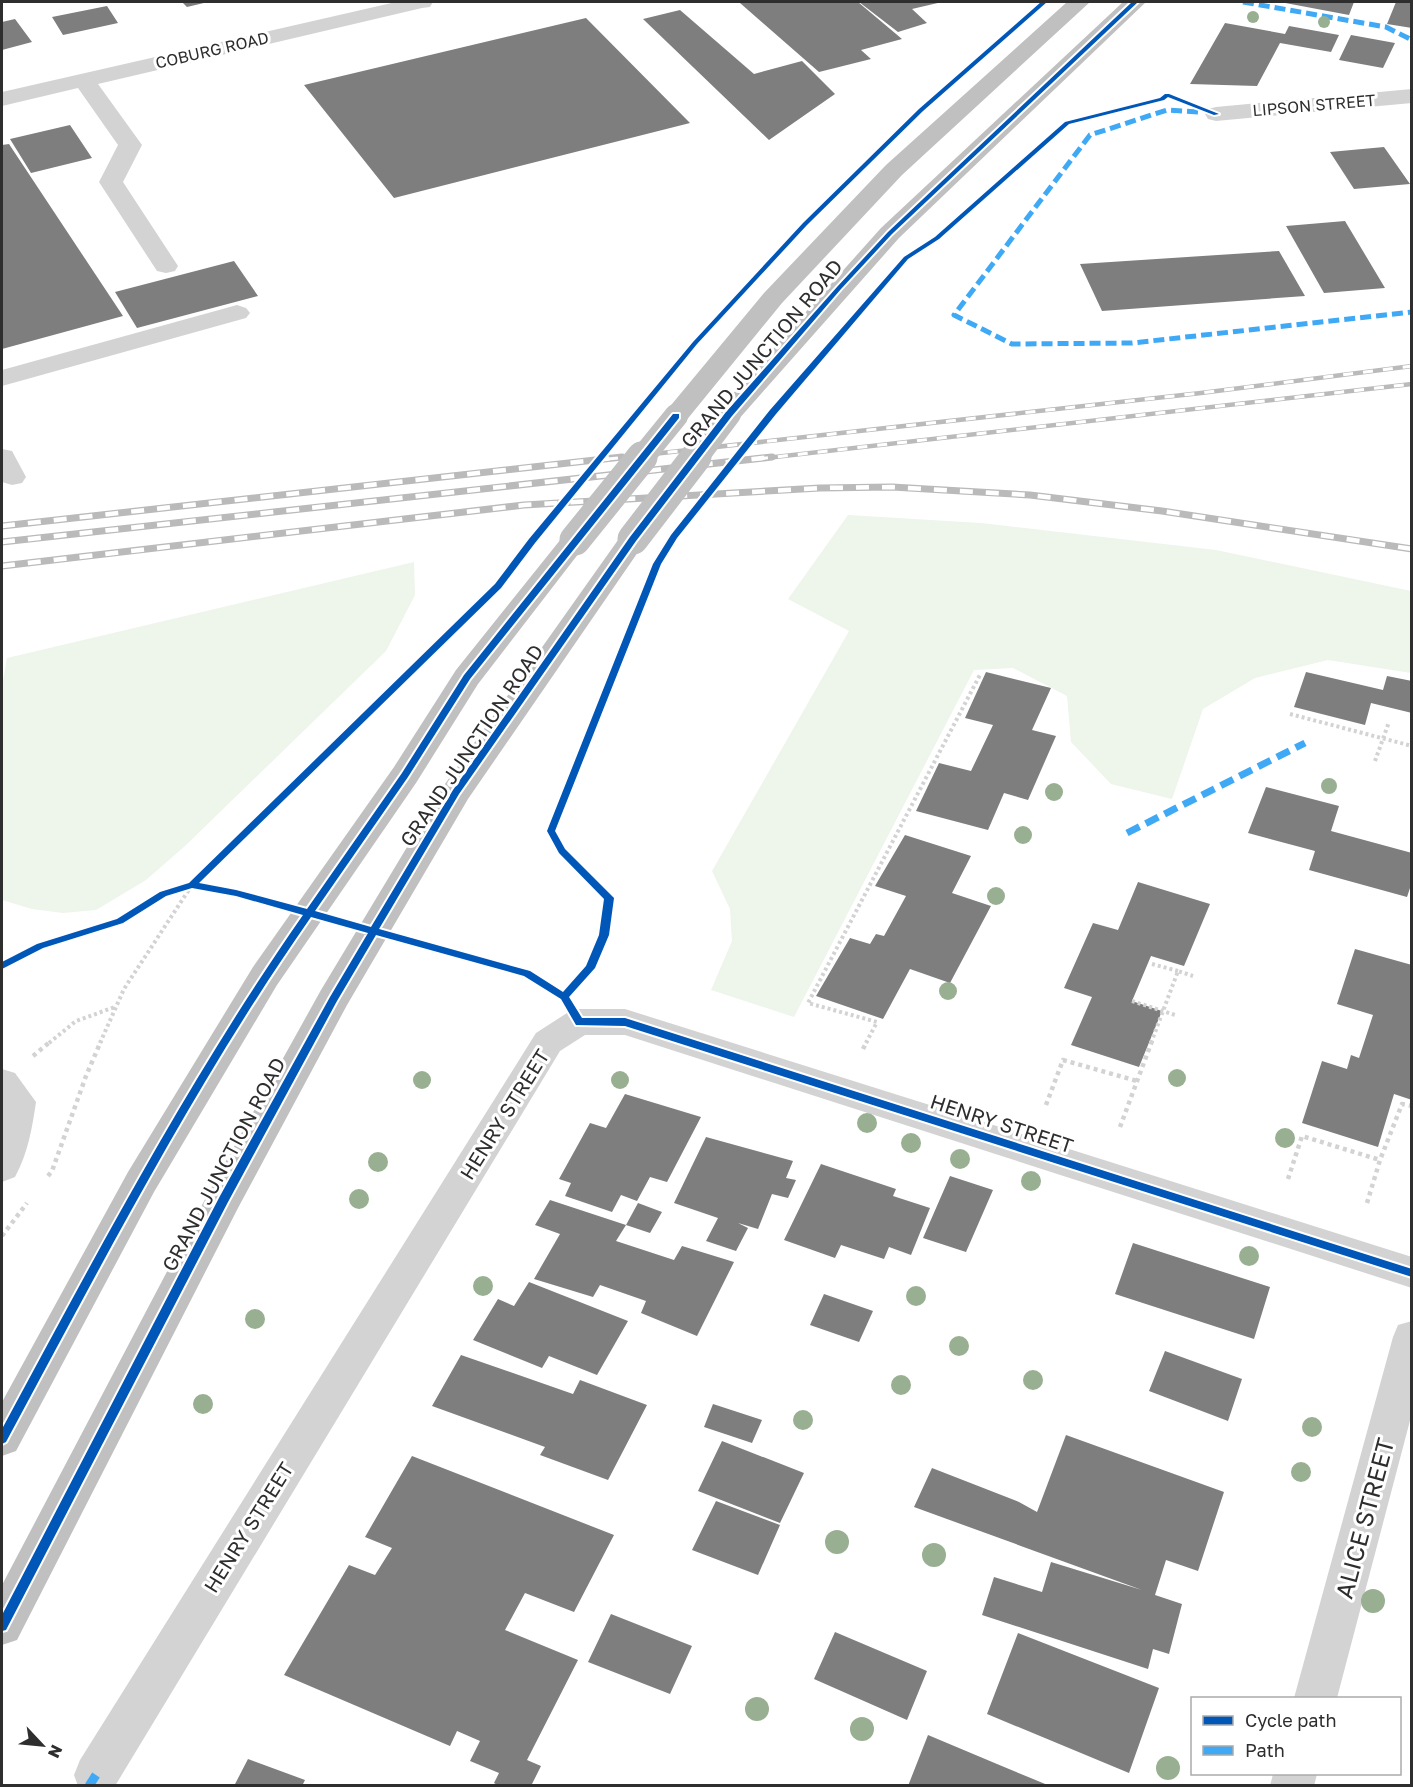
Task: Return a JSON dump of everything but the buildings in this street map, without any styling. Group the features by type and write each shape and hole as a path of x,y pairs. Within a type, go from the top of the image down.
{"highway":[{"name":"GRAND JUNCTION ROAD","path":"2,1439 141,1182 265,976 405,775 466,677 773,298 894,170 1079,2"},
{"name":"GRAND JUNCTION ROAD","path":"2,1626 224,1199 333,999 456,792 633,539 729,414 890,233 1135,2"}],"street":[{"name":"COBURG ROAD","path":"2,99 422,2"},
{"path":"84,80 130,145 111,182 166,266"},
{"name":"LIPSON STREET","path":"1216,114 1412,96"},
{"path":"2,378 237,313"},
{"name":"HENRY STREET","path":"96,1775 548,1042 579,1022 625,1022 1412,1273"},
{"path":"2,1083 18,1102 13,1138 2,1167"},
{"name":"ALICE STREET","path":"1315,1697 1412,1337"}],"path":[{"path":"863,1049 877,1022 808,1003 981,673"},
{"path":"1290,714 1412,746"},
{"path":"1375,761 1389,722"},
{"path":"45,1180 52,1171 86,1076 124,989 192,885 201,876"},
{"path":"173,891 192,885 203,887"},
{"path":"1152,964 1193,976"},
{"path":"1120,1127 1178,971"},
{"path":"1132,1002 1175,1015"},
{"path":"29,1059 76,1021 116,1007"},
{"path":"1046,1105 1063,1059 1137,1081"},
{"path":"1367,1203 1380,1160 1402,1104 1412,1107"},
{"path":"1288,1179 1302,1136 1380,1160"},
{"path":"2,1236 30,1199"}],"shaded area":[{"path":"848,515 981,523 1216,550 1411,591 1411,673 1328,660 1255,678 1203,709 1172,799 1111,784 1071,742 1067,696 1013,668 974,670 794,1017 711,990 732,941 730,909 712,871 849,631 788,599"},
{"path":"414,562 415,595 386,651 185,846 146,880 96,910 63,913 32,909 2,900 2,686 7,658"}],"railway":[{"path":"608,459 1201,393 1412,366"},
{"path":"758,459 1412,384"},
{"path":"2,526 622,457"},
{"path":"2,542 772,457"},
{"path":"2,566 524,505 820,488 892,487 1030,495 1162,511 1412,549"}],"marked path":[{"path":"1243,2 1386,27 1412,40"},
{"path":"1198,112 1167,110 1090,135 954,315 1012,344 1132,343 1412,312"},
{"path":"1127,833 1305,743"},
{"path":"89,1786 96,1775"}],"cycle path":[{"path":"2,966 40,946 120,921 163,894 192,885 498,586 532,541 695,343 805,224 921,110 1044,2"},
{"path":"2,1626 224,1199 333,999 456,792 633,539 729,414 890,233 1135,2"},
{"path":"564,997 590,968 604,935 609,898 562,851 551,831 657,564 674,537 773,412 906,258 937,238 1067,123 1162,99 1167,95 1216,114"},
{"path":"2,1439 141,1182 265,976 405,775 467,677 676,416"},
{"path":"192,885 236,893 527,973 564,997 579,1022 625,1022 1412,1273"}]}
